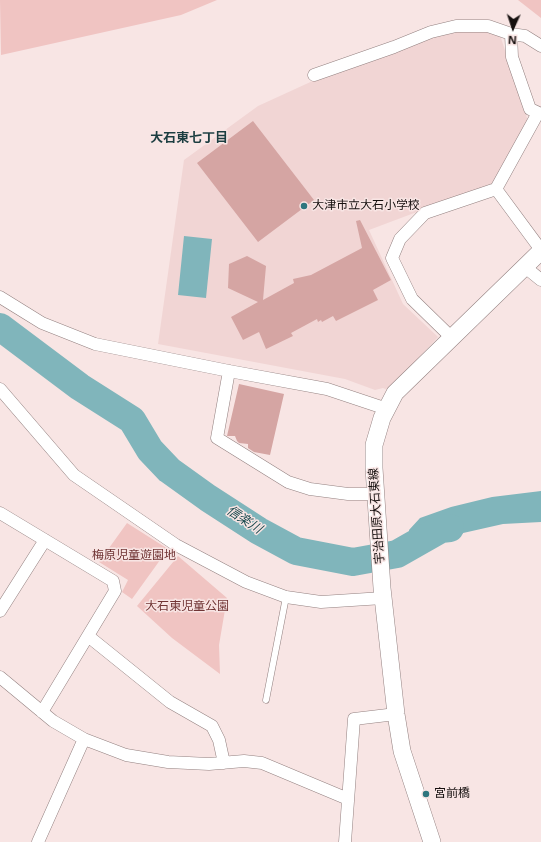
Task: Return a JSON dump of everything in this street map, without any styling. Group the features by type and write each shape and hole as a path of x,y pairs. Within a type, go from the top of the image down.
{"main road":[{"name":"宇治田原大石東線","path":"432,842 402,751 396,714 382,593 374,445 382,418 395,393 541,250"}],"street":[{"path":"314,75 394,47 431,32 456,26 488,26 511,34 525,36 541,46"},
{"path":"452,338 412,299 392,258 400,239 426,213 496,189 540,113 530,109 512,57 511,34"},
{"path":"496,189 541,250"},
{"path":"525,267 541,280"},
{"path":"0,297 42,323 95,344 326,389 387,408"},
{"path":"229,371 217,438 263,468 288,482 302,487 376,500"},
{"path":"0,389 74,475 176,545 246,582 286,597 321,602 382,593"},
{"path":"0,513 113,581 115,591 42,712"},
{"path":"0,612 45,540"},
{"path":"88,636 170,702 212,726 220,740 224,763"},
{"path":"0,677 53,721 84,739 126,755 168,762 209,764 244,761 262,763 348,799"},
{"path":"345,842 354,719 396,714"},
{"path":"38,842 84,739"}],"lane":[{"path":"266,700 286,597"}],"shaded area":[{"name":"大津市立大石小学校","path":"483,30 500,35 528,121 494,183 369,230 403,304 438,337 388,390 383,388 375,390 345,379 158,344 184,160 258,106 317,79 423,40 455,31"}],"green space":[{"path":"0,0 217,0 181,15 1,55"},
{"path":"518,0 541,0 541,18"},
{"name":"梅原児童遊園地","path":"127,523 168,549 132,599 122,592 128,580 99,562"},
{"name":"大石東児童公園","path":"178,556 227,598 219,645 220,674 172,638 137,606"}],"water":[{"path":"184,236 212,239 206,298 178,295"},
{"path":"541,491 541,522 503,524 410,545 409,530 420,518 451,507 492,497"}],"building":[{"path":"253,121 314,200 258,242 197,163"},
{"path":"360,220 391,280 373,290 378,300 336,321 333,316 322,322 321,320 318,322 317,319 291,333 293,336 266,349 259,332 243,340 231,317 258,302 228,288 229,264 247,256 266,266 263,300 294,283 293,279 311,275 362,248 356,221"},
{"path":"239,384 284,394 270,455 254,452 248,448 248,444 239,443 235,436 227,436"}],"waterway":[{"name":"信楽川","path":"0,327 80,387 132,420 150,450 169,470 208,498 259,531 296,551 353,562 397,554 441,529 450,528"}],"place":[{"name":"大津市立大石小学校","path":"304,206"},
{"name":"宮前橋","path":"426,794"}],"district":[{"name":"大石東七丁目","path":"189,138"}]}
